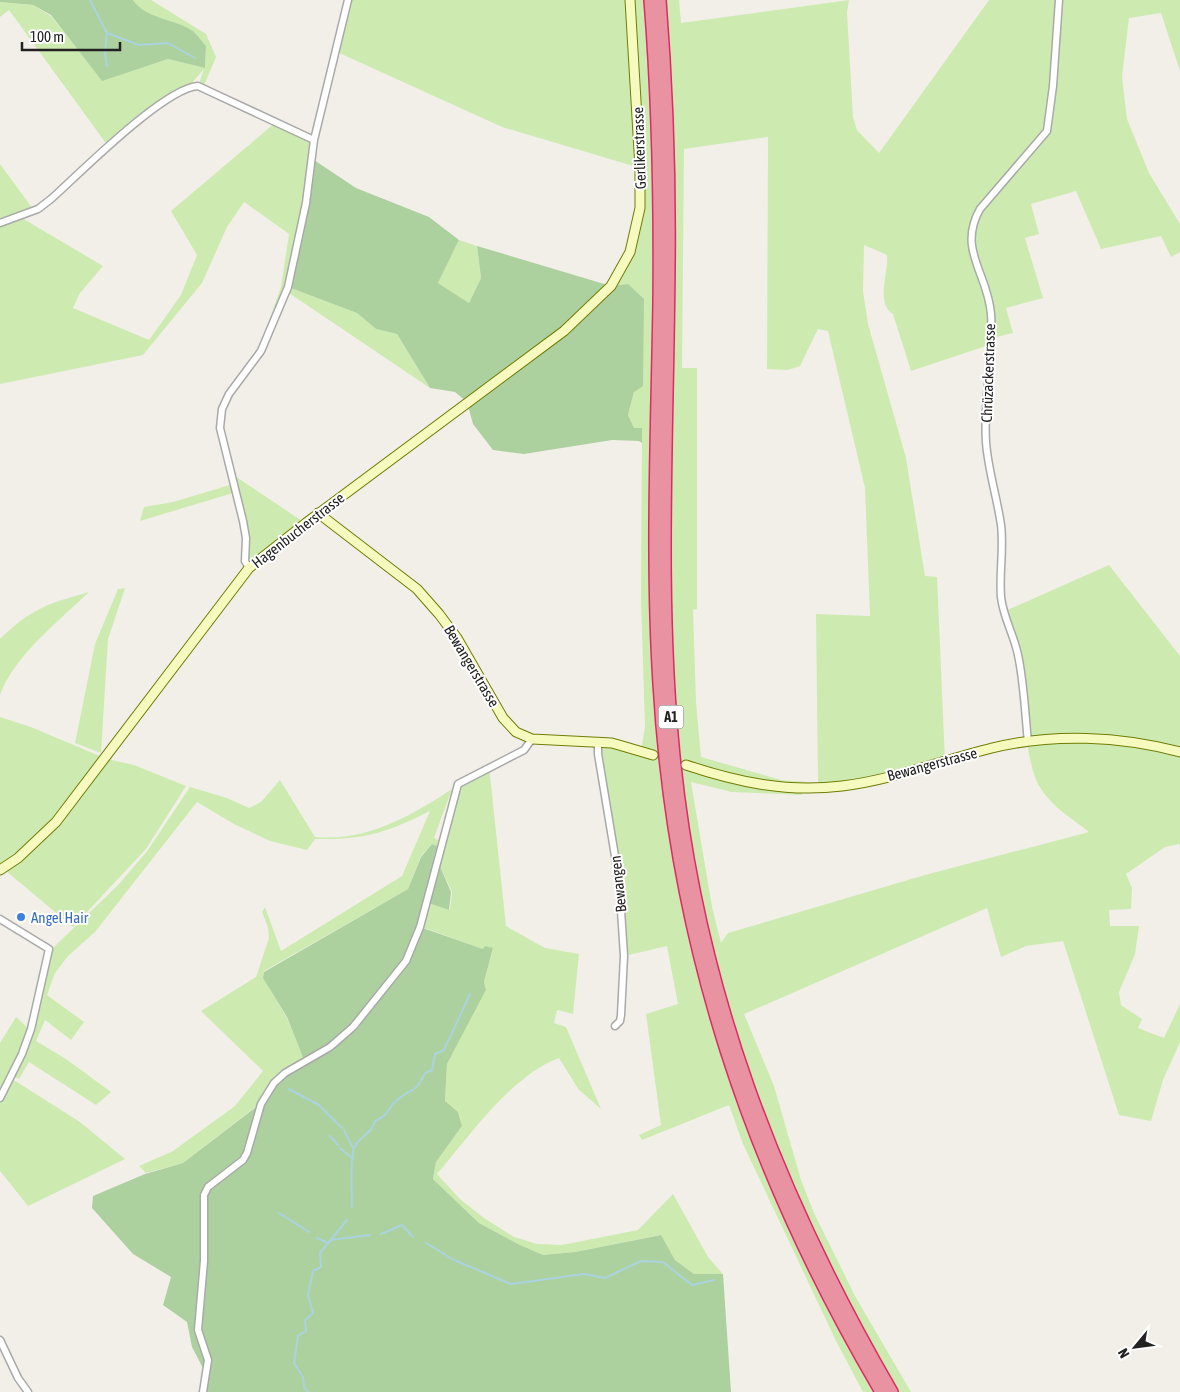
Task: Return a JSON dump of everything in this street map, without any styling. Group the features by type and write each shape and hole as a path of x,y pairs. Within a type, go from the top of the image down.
{"highway":[{"name":"A1","path":"650,0 656,99 659,205 655,526 657,650 666,769 678,859 709,999 735,1082 755,1136 811,1263 881,1392"},
{"name":"A1","path":"660,0 666,89 669,203 666,615 674,759 688,861 702,930 720,1001 740,1068 765,1135 813,1245 892,1392"}],"street":[{"path":"248,568 243,521 220,428 222,409 229,394 260,351 288,287 306,203 314,140 348,0"},
{"name":"Gerlikerstrasse","path":"609,289 630,252 640,208 640,168 630,0"},
{"name":"Chrüzackerstrasse","path":"1028,742 1018,654 1001,597 1001,525 986,444 986,394 992,354 991,312 987,293 970,246 970,234 973,221 980,209 1047,131 1053,86 1059,0"},
{"path":"0,223 22,216 44,204 150,111 188,86 198,86 314,140"},
{"name":"Hagenbucherstrasse","path":"0,870 31,846 56,822 248,568 564,331 609,289"},
{"name":"Bewangerstrasse","path":"318,514 417,589 457,638 503,718 516,732 532,740"},
{"name":"Bewangerstrasse","path":"686,765 734,780 768,787 802,788 842,786 876,780 994,747 1028,742 1104,739 1180,752"},
{"path":"203,1392 208,1360 198,1330 204,1261 204,1195 208,1187 243,1160 248,1152 260,1104 274,1083 285,1073 330,1047 353,1027 406,961 420,927 458,784 524,750 532,740 598,742 630,747 653,755"},
{"name":"Bewangen","path":"598,742 598,754 619,880 623,946 622,1015 620,1021 615,1026"},
{"path":"0,919 49,949 31,1029 22,1054 0,1098"},
{"path":"0,1340 18,1378 28,1392"}],"green space":[{"path":"0,0 133,0 145,11 193,31 206,46 205,68 168,59 102,81 51,15 33,5 0,2"},
{"path":"133,0 151,0 206,34 216,57 203,88 198,86 204,69 190,85 174,90 149,109 108,146 9,10 0,17 0,2 33,5 51,16 102,80 168,59 205,68 206,46 193,31 145,11"},
{"path":"348,0 679,0 681,23 849,0 847,12 853,117 857,130 879,153 989,0 1180,0 1180,71 1161,13 1129,18 1122,77 1127,119 1149,173 1180,224 1180,252 1171,257 1161,236 1101,249 1076,191 1031,204 1039,234 1025,238 1043,298 1006,308 1013,333 992,338 992,344 911,371 893,314 885,303 884,287 887,255 864,245 863,291 868,324 906,458 925,576 937,577 945,761 876,779 802,789 802,795 732,792 691,782 712,907 721,943 728,933 925,875 1089,832 1046,796 1035,777 1027,744 1021,670 1014,638 1005,611 1109,565 1180,656 1180,847 1179,844 1165,847 1126,874 1132,888 1131,909 1109,910 1110,926 1139,926 1135,954 1119,992 1121,1005 1142,1019 1138,1028 1164,1038 1180,1004 1180,1042 1163,1080 1151,1121 1119,1115 1063,941 1026,946 1001,957 987,908 744,1014 774,1086 801,1180 814,1213 855,1296 911,1392 863,1392 836,1341 743,1144 729,1105 642,1140 639,1135 661,1125 646,1014 678,1004 667,946 624,956 619,880 598,742 641,751 645,727 641,599 642,428 634,428 628,415 634,392 611,286 637,230 640,168 502,127 337,52","holes":["768,137 767,369 788,370 800,366 818,329 828,331 865,488 870,616 816,614 818,783 781,780 701,757 696,702 693,610 697,609 697,368 682,368 684,149"]},
{"path":"276,122 314,140 306,203 285,287 262,341 281,287 289,234 244,202 227,227 202,283 143,355 0,384 0,226 22,218 103,266 80,293 73,308 149,340 181,295 197,255 171,211"},
{"path":"311,158 356,188 429,217 459,240 438,283 469,303 481,278 477,246 611,286 628,284 644,299 643,386 634,392 628,415 634,428 642,428 642,443 639,441 612,440 524,454 493,450 473,424 467,402 455,392 430,388 397,334 376,329 357,313 288,287"},
{"path":"0,164 33,209 2,221 0,218"},
{"path":"459,240 477,246 481,278 469,303 438,283"},
{"path":"288,287 357,313 376,329 397,334 430,388 286,291"},
{"path":"232,474 302,521 252,561 248,560"},
{"path":"230,485 233,493 140,521 144,507 173,502"},
{"path":"125,588 108,639 101,753 75,743 95,644 118,589"},
{"path":"89,592 26,653 0,695 0,639 22,620 41,608"},
{"path":"0,717 31,727 102,757 44,831 0,865"},
{"path":"107,759 134,765 186,786 146,849 73,927 6,871 15,866 27,853"},
{"path":"489,766 506,926 545,948 579,954 573,1014 557,1010 554,1023 566,1027 601,1109 579,1090 559,1058 542,1066 508,1092 437,1174 460,1199 484,1218 514,1237 537,1244 562,1245 638,1230 673,1194 708,1257 723,1274 694,1274 675,1260 660,1235 575,1252 543,1255 479,1223 433,1179 436,1162 462,1126 458,1112 445,1102 447,1064 486,990 484,982 493,949 483,949 422,927 427,903 450,910 452,892 439,864 458,784"},
{"path":"280,780 315,837 334,837 370,831 420,809 452,789 434,838 438,840 437,846 432,844 421,856 408,889 264,971 263,977 287,1018 305,1059 259,1104 183,1163 146,1173 139,1166 173,1151 235,1106 263,1071 201,1011 256,977 269,938 268,927 262,912 265,907 281,951 402,876 430,811 400,825 374,834 347,838 315,839 307,850 270,841 234,824 197,802 95,932 68,956 55,973 47,995 84,1022 71,1040 45,1020 36,1041 66,1059 111,1092 96,1105 29,1062 19,1079 13,1076 23,1055 52,949 119,884 148,850 190,787 227,798 249,808 261,802"},
{"path":"432,844 437,846 433,862 439,864 451,892 449,910 425,902 420,927 483,949 485,946 493,948 484,982 486,990 447,1064 445,1101 458,1112 462,1126 436,1162 433,1179 479,1223 543,1255 575,1252 661,1235 675,1260 694,1274 723,1274 731,1392 203,1392 207,1376 192,1347 187,1322 163,1305 171,1277 133,1254 92,1208 93,1196 145,1174 183,1163 260,1104 274,1083 305,1062 287,1017 263,978 264,972 408,889 421,857"},
{"path":"16,1017 29,1029 9,1077 80,1122 125,1159 28,1206 0,1171 0,1043"}],"waterway":[{"path":"90,0 107,33 139,45 168,43 195,58"},
{"path":"107,33 105,54 107,66"},
{"path":"352,1207 352,1160 356,1144 371,1129 375,1121 386,1114 397,1100 416,1088 425,1073 432,1070 435,1054 444,1050 470,994"},
{"path":"289,1089 319,1105 342,1128"},
{"path":"344,1130 353,1148"},
{"path":"330,1136 338,1145"},
{"path":"340,1148 353,1159"},
{"path":"279,1213 309,1232"},
{"path":"308,1392 304,1387 303,1377 294,1363 298,1336 306,1331 305,1320 313,1313 308,1295 313,1271 321,1267 320,1253 347,1220"},
{"path":"381,1234 402,1225 413,1237"},
{"path":"331,1240 370,1235"},
{"path":"317,1238 328,1243"},
{"path":"426,1243 454,1260 511,1284 584,1274 605,1278 641,1261 663,1262 692,1285 714,1280"}],"place":[{"name":"Angel Hair","path":"21,917"}]}
